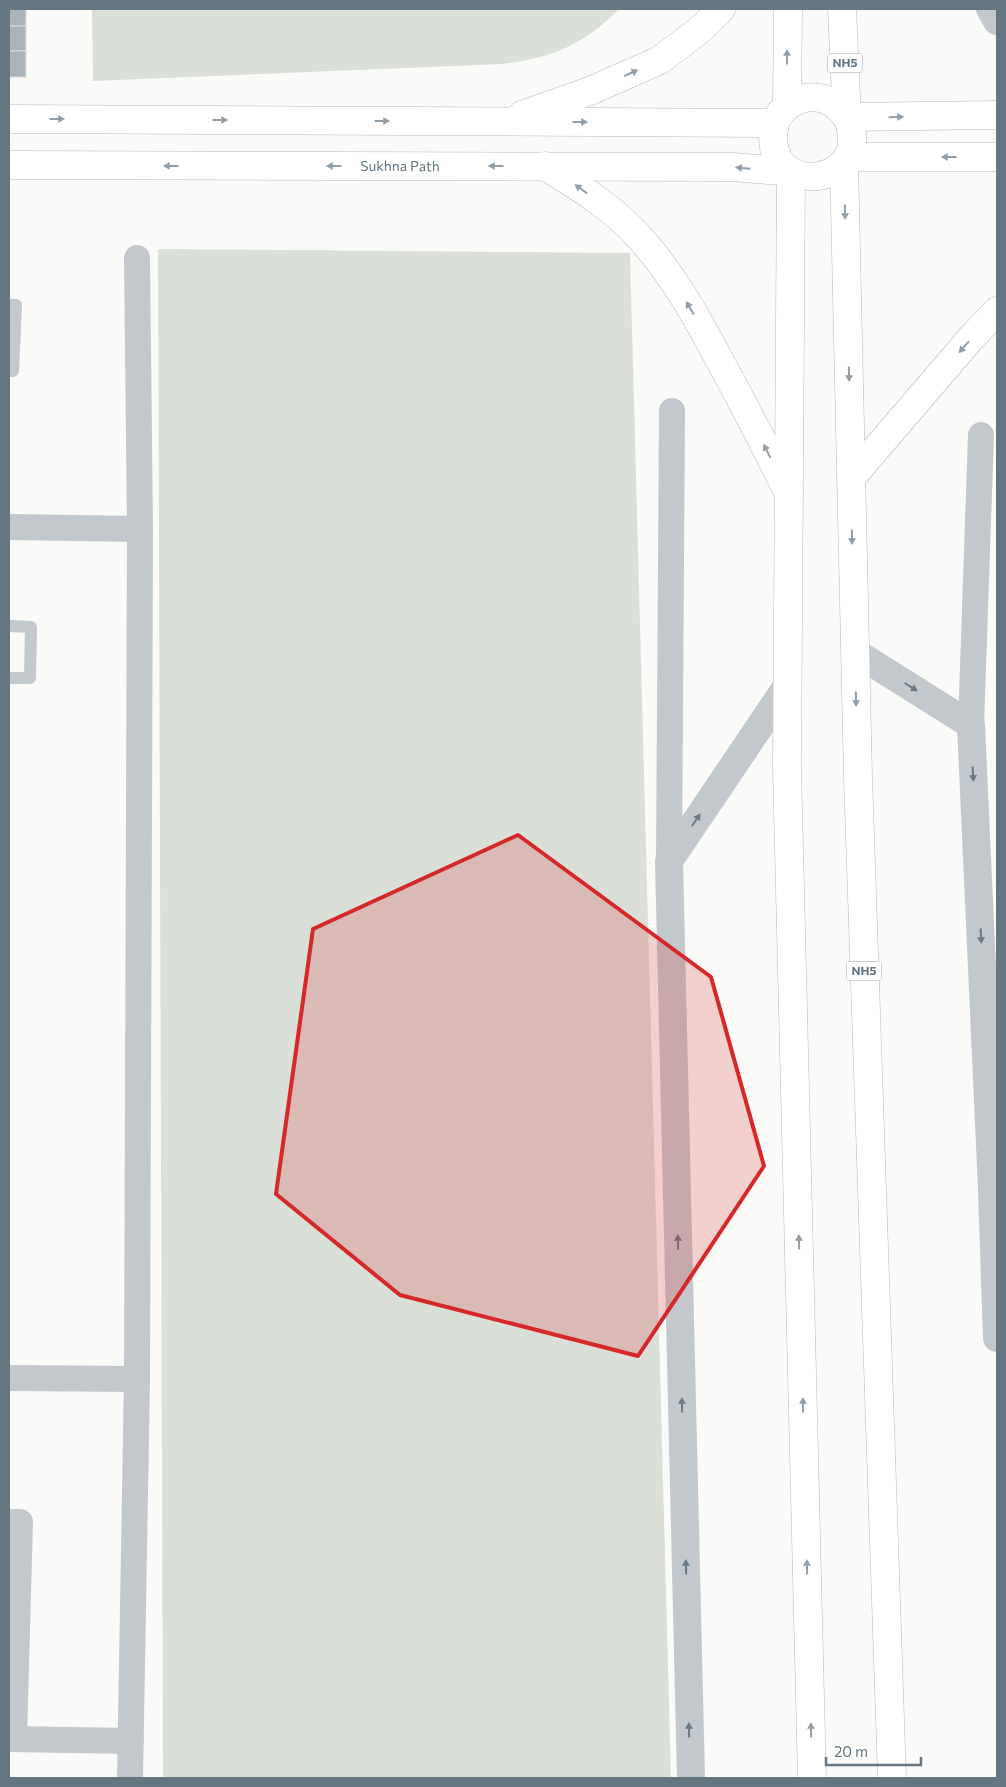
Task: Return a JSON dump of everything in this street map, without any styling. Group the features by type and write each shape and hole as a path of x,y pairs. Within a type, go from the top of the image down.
{"main road":[{"path":"504,122 590,90 660,60 701,29 721,9"},
{"path":"788,9 780,115 772,141 778,159 791,172 810,178 828,174 846,160 997,157"},
{"name":"NH5","path":"842,9 847,117 853,137 846,160 855,652 892,1778"},
{"path":"9,119 504,122 780,115 802,98 819,98 835,104 847,117 997,115"},
{"name":"Sukhna Path","path":"9,165 733,167 791,172"},
{"path":"545,166 608,209 640,238 671,276 712,346 789,494"},
{"path":"791,172 787,768 812,1778"},
{"path":"851,478 972,337 997,311"}],"street":[{"path":"990,9 997,21"},
{"path":"130,1778 138,1379 140,529 137,258"},
{"path":"672,410 669,860 691,1778"},
{"path":"981,435 971,725 992,1179 997,1338"},
{"path":"9,527 140,529"},
{"path":"855,652 971,725"},
{"path":"669,860 787,686"},
{"path":"9,1378 138,1379"},
{"path":"9,1522 20,1522 13,1611 11,1739 131,1741"}],"lane":[{"path":"9,304 16,305 14,371 9,371"},
{"path":"9,626 31,627 30,678 9,678"}],"highlighted area":[{"path":"518,835 711,977 764,1166 638,1356 400,1295 276,1194 313,929"}],"shaded area":[{"path":"92,9 619,9 593,32 566,48 536,58 502,64 93,81"},
{"path":"158,249 630,253 671,1778 163,1778"}],"building":[{"path":"9,9 26,9 26,26 9,26"},
{"path":"9,26 26,26 26,51 9,51"},
{"path":"9,51 26,51 26,77 9,77"}]}
